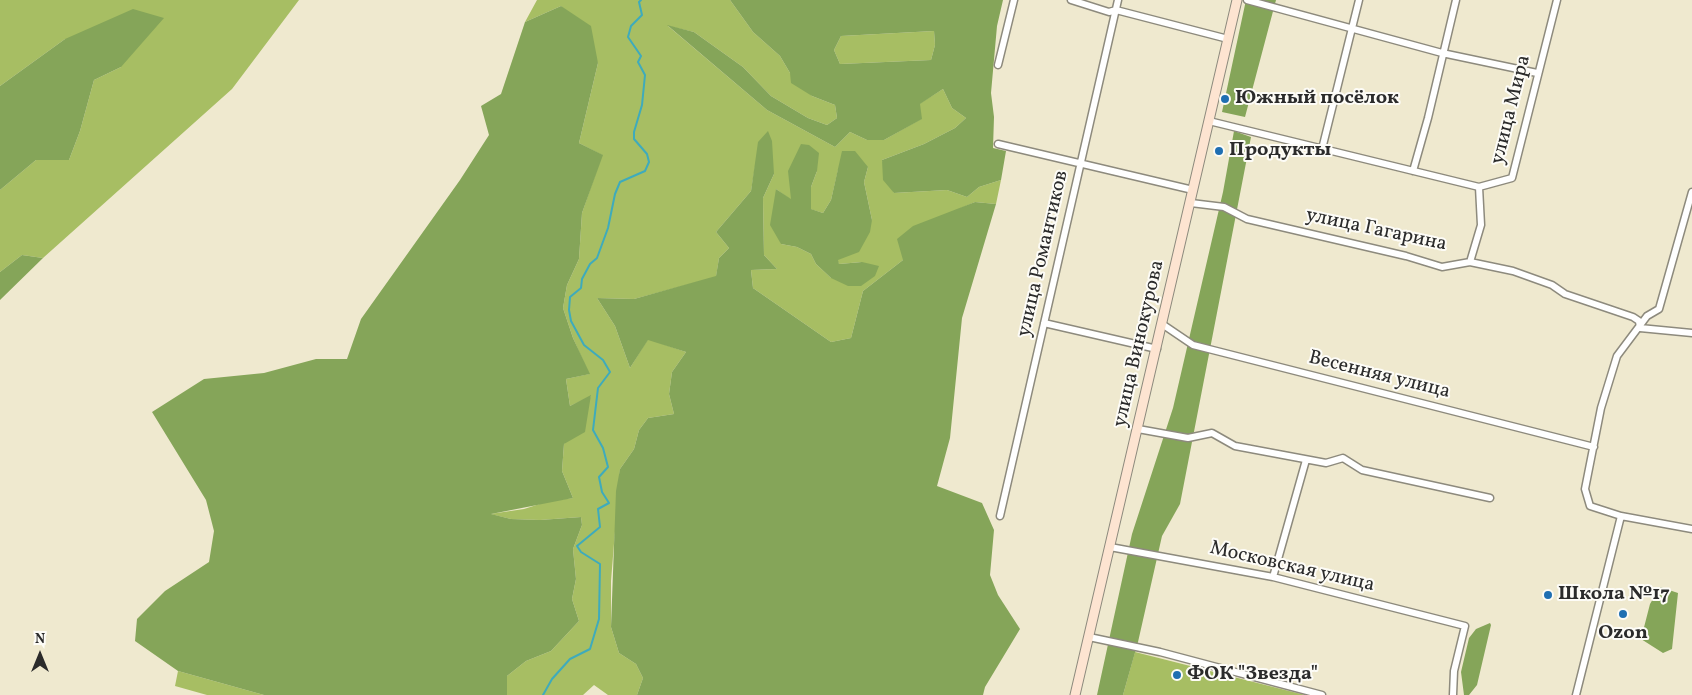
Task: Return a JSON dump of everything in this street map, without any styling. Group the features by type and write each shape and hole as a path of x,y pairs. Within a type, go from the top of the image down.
{"main road":[{"name":"улица Винокурова","path":"1075,695 1237,0"}],"street":[{"path":"998,66 1014,0"},
{"path":"1071,0 1109,12 1116,10 1228,39"},
{"name":"улица Романтиков","path":"1000,516 1118,0"},
{"path":"1247,0 1442,53 1537,73"},
{"path":"1322,149 1359,0"},
{"path":"1412,171 1428,118 1456,0"},
{"name":"улица Мира","path":"1470,262 1481,225 1479,187 1512,178 1556,0"},
{"path":"1210,121 1479,187"},
{"path":"998,144 1193,190"},
{"path":"1692,192 1659,309 1647,316 1640,328 1617,356 1608,379 1585,489 1590,506 1622,516 1692,529"},
{"name":"улица Гагарина","path":"1190,203 1224,207 1247,219 1406,256 1442,267 1470,262 1513,271 1552,285 1565,294 1633,317 1639,321 1640,328"},
{"path":"1044,323 1157,349"},
{"name":"Весенняя улица","path":"1162,324 1193,345 1594,447"},
{"path":"1640,328 1692,333"},
{"path":"1138,429 1188,438 1212,433 1235,446 1306,460 1326,462 1343,458 1362,470 1490,498"},
{"path":"1273,577 1306,460"},
{"path":"1576,695 1622,516"},
{"name":"Московская улица","path":"1110,547 1273,577 1465,626 1454,671 1453,695"},
{"path":"1089,637 1160,652 1322,695"}],"green space":[{"path":"0,0 299,0 232,89 43,258 22,255 0,272 0,190 36,160 69,160 80,131 94,80 121,67 65,39 0,86"},
{"path":"537,0 730,0 753,32 780,56 790,73 812,96 835,105 837,118 827,125 808,118 771,96 743,67 694,32 668,26 767,110 835,147 850,132 867,140 884,140 921,119 919,104 943,89 952,108 966,118 955,128 924,144 882,160 894,193 947,190 967,197 979,187 1001,180 996,204 975,202 945,215 903,260 863,291 851,338 831,342 753,288 751,270 777,269 764,255 763,198 774,174 755,167 751,191 716,232 729,248 719,258 716,277 634,299 597,298 615,326 630,368 648,339 686,352 672,372 669,394 674,414 648,418 639,430 634,449 620,469 611,581 611,627 619,653 636,664 643,678 637,695 608,695 594,685 583,695 507,695 507,676 526,661 551,651 579,621 572,599 576,579 573,549 582,525 581,517 540,520 511,519 490,514 524,509 549,501 573,498 562,471 564,444 591,396 570,406 566,379 589,374 573,338 563,308 567,285 579,259 582,213 602,155 579,143 598,63 561,6 525,22","holes":["868,167 864,182 872,220 837,260 839,264 862,262 831,278 816,264 811,254 797,247 781,244 776,189 791,200 817,171 811,187 810,209 823,213 831,200 838,170"]},
{"path":"730,0 1003,0 997,26 991,93 994,117 993,148 1006,151 1001,180 979,187 967,197 947,190 894,193 883,180 882,160 924,144 955,128 966,118 952,108 943,89 920,104 922,119 884,140 867,140 850,132 835,147 767,110 667,25 694,32 743,67 771,96 808,118 827,125 837,118 835,105 812,96 791,83 790,73 780,56 753,32","holes":["934,31 935,45 931,60 840,64 834,50 841,36"]},
{"path":"1246,0 1276,0 1245,117 1222,112"},
{"path":"561,6 591,26 598,63 579,143 603,155 582,213 579,259 567,285 563,308 573,338 590,374 566,379 570,406 591,395 585,432 564,444 562,471 573,498 491,514 511,519 540,520 581,517 582,525 573,549 576,579 572,599 579,621 551,651 526,661 507,676 507,695 264,695 178,671 135,641 137,619 165,591 209,562 214,531 206,500 152,412 204,379 264,373 316,359 347,359 361,319 460,180 489,135 481,106 501,94 525,22"},
{"path":"133,9 164,18 121,67 94,80 80,131 69,160 36,160 0,190 0,86 65,39"},
{"path":"934,31 935,45 931,60 840,64 834,50 841,36"},
{"path":"768,131 772,141 774,174 763,198 764,255 777,269 751,270 753,288 831,342 851,338 863,291 903,260 897,239 913,226 975,202 996,204 962,318 950,438 937,486 982,503 994,530 990,575 998,595 1020,629 985,687 983,695 637,695 643,678 636,664 619,653 611,627 616,491 620,469 634,449 639,430 648,418 674,414 669,394 672,372 686,352 648,340 630,368 615,326 597,298 634,299 716,276 719,258 729,248 716,232 751,191 758,142"},
{"path":"1234,131 1251,137 1180,504 1162,536 1138,642 1123,695 1097,695 1132,534 1173,408 1223,192"},
{"path":"801,144 809,145 819,153 817,171 811,187 811,209 823,213 831,200 842,151 855,151 868,167 864,182 872,220 870,232 859,252 838,260 839,264 862,262 879,266 875,276 861,286 848,286 831,278 816,264 811,254 797,247 781,244 770,225 776,189 791,199 788,171"},
{"path":"22,255 43,258 0,300 0,272"},
{"path":"1660,587 1678,593 1672,649 1663,653 1641,639 1650,604"},
{"path":"1490,623 1477,685 1469,695 1464,695 1461,672 1469,638 1476,629"},
{"name":"ФОК \"Звезда\"","path":"1135,652 1297,693 1306,695 1123,695"},
{"path":"178,671 264,695 207,695 175,686"}],"waterway":[{"path":"543,695 552,679 570,659 590,649 599,619 600,564 581,552 577,546 600,527 598,509 609,503 602,492 599,477 608,467 603,448 593,430 598,388 610,372 603,360 584,345 571,321 569,310 570,297 581,288 582,279 590,264 597,258 608,228 615,194 620,182 645,171 649,162 647,154 634,139 634,132 642,105 645,75 638,62 641,56 628,37 631,26 642,15 639,2 641,0"}],"place":[{"name":"Южный посёлок","path":"1225,99"},
{"name":"Продукты","path":"1219,151"},
{"name":"Школа №17","path":"1548,595"},
{"name":"Ozon","path":"1623,614"},
{"name":"ФОК \"Звезда\"","path":"1177,675"}]}
